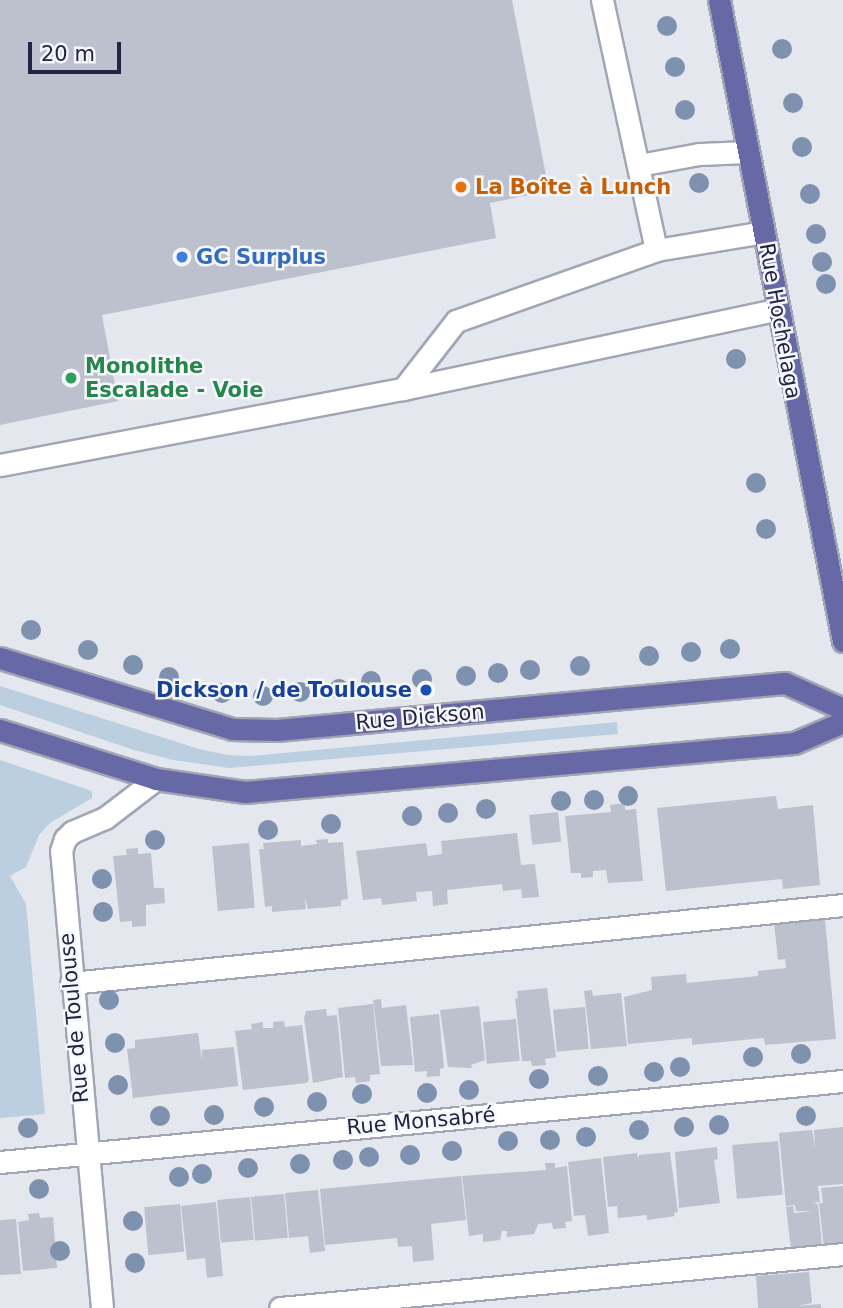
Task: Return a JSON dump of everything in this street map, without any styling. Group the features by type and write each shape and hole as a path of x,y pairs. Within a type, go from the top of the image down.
{"main road":[{"name":"Rue Hochelaga","path":"719,0 843,641"},
{"name":"Rue Dickson","path":"0,658 232,729 277,730 785,683 843,709"},
{"path":"0,730 156,779 221,790 290,790 794,743 843,722"}],"street":[{"path":"602,0 656,250"},
{"path":"639,165 699,155 748,152"},
{"path":"403,389 456,321 656,250 764,232"},
{"path":"0,465 403,389 778,309"},
{"name":"Rue de Toulouse","path":"102,1308 60,867 65,839 85,825 105,818 156,779"},
{"path":"71,983 843,905"},
{"name":"Rue Monsabré","path":"0,1162 843,1081"},
{"path":"280,1308 843,1254"}],"shaded area":[{"path":"0,686 199,749 227,755 251,756 617,722 618,734 229,768 173,760 134,750 0,705"},
{"path":"0,760 92,791 92,798 50,823 39,835 26,867 10,876 26,904 45,1114 0,1118"}],"building":[{"path":"0,0 512,0 549,191 490,203 496,238 102,315 118,401 0,425"},
{"path":"776,796 778,809 813,805 820,885 783,889 782,879 666,891 657,808"},
{"path":"625,803 625,810 636,809 643,881 608,883 606,870 593,871 593,877 581,878 581,873 571,873 565,816 611,812 610,805"},
{"path":"558,812 561,842 532,845 529,815"},
{"path":"517,833 521,865 535,864 539,897 522,898 521,889 503,891 502,884 447,890 448,904 433,906 432,891 416,892 417,901 382,905 381,898 363,900 356,851 426,843 428,856 442,854 441,841"},
{"path":"328,839 328,843 343,842 348,899 341,900 341,906 308,909 305,897 306,909 272,912 272,906 265,907 259,849 264,849 263,843 301,840 301,846"},
{"path":"249,843 255,908 218,911 212,846"},
{"path":"138,848 138,854 151,853 154,888 164,888 165,903 146,905 146,926 132,927 132,921 120,922 113,856 127,855 126,849"},
{"path":"825,919 836,1039 765,1045 764,1038 692,1045 692,1038 628,1044 624,997 652,990 651,977 686,974 687,983 758,976 758,971 786,968 785,959 778,960 774,923"},
{"path":"547,988 556,1057 545,1059 546,1065 532,1066 531,1061 522,1061 515,998 518,999 517,991"},
{"path":"592,990 593,996 621,993 627,1046 591,1049 584,991"},
{"path":"381,999 382,1008 406,1005 413,1065 381,1066 373,1000"},
{"path":"373,1004 380,1074 370,1075 370,1081 356,1083 355,1077 345,1078 338,1008"},
{"path":"479,1006 485,1060 471,1065 472,1068 448,1067 440,1010"},
{"path":"585,1007 589,1049 557,1052 553,1010"},
{"path":"326,1009 327,1016 337,1015 343,1077 313,1083 304,1018 306,1011"},
{"path":"439,1014 444,1068 440,1069 440,1076 427,1077 427,1071 415,1072 410,1017"},
{"path":"516,1019 520,1061 487,1064 483,1022"},
{"path":"284,1021 285,1027 302,1025 309,1080 306,1083 243,1090 235,1031 252,1029 251,1024 263,1022 263,1028 273,1028 273,1022"},
{"path":"198,1033 202,1060 202,1050 234,1047 238,1086 133,1098 127,1049 135,1048 135,1040"},
{"path":"843,1127 843,1184 818,1186 820,1202 811,1203 818,1204 822,1246 791,1249 786,1207 793,1206 794,1213 813,1211 796,1211 795,1205 786,1206 779,1133 812,1130 815,1148 814,1130"},
{"path":"778,1141 783,1195 737,1199 732,1145"},
{"path":"717,1147 718,1159 714,1160 720,1203 679,1208 675,1152"},
{"path":"670,1152 678,1212 674,1213 675,1216 647,1220 647,1215 618,1218 617,1206 608,1207 603,1157 637,1153 638,1159 639,1155"},
{"path":"601,1158 609,1233 588,1236 585,1215 574,1216 568,1162"},
{"path":"545,1163 555,1163 555,1168 567,1166 572,1221 565,1222 566,1228 553,1229 552,1223 538,1224 534,1234 507,1237 507,1231 502,1231 500,1240 483,1242 483,1234 469,1236 462,1176 546,1170"},
{"path":"461,1176 466,1220 431,1224 434,1260 413,1262 412,1246 398,1247 397,1238 325,1245 320,1189"},
{"path":"843,1186 843,1246 824,1248 819,1203 823,1203 821,1188"},
{"path":"318,1190 325,1251 310,1253 308,1236 289,1238 285,1193"},
{"path":"284,1194 288,1238 255,1241 251,1197"},
{"path":"250,1197 254,1240 221,1243 217,1200"},
{"path":"216,1202 223,1276 207,1278 205,1258 187,1260 181,1206"},
{"path":"180,1204 184,1252 148,1255 144,1207"},
{"path":"39,1213 40,1218 53,1217 57,1268 23,1271 18,1222 29,1220 28,1214"},
{"path":"16,1219 21,1274 0,1275 0,1220"},
{"path":"809,1272 812,1303 797,1306 821,1304 821,1308 758,1308 756,1276"}],"place":[{"name":"La Boîte à Lunch","path":"461,187"},
{"name":"GC Surplus","path":"182,257"},
{"name":"Monolithe Escalade - Voie","path":"71,378"},
{"name":"Dickson / de Toulouse","path":"426,690"}]}
